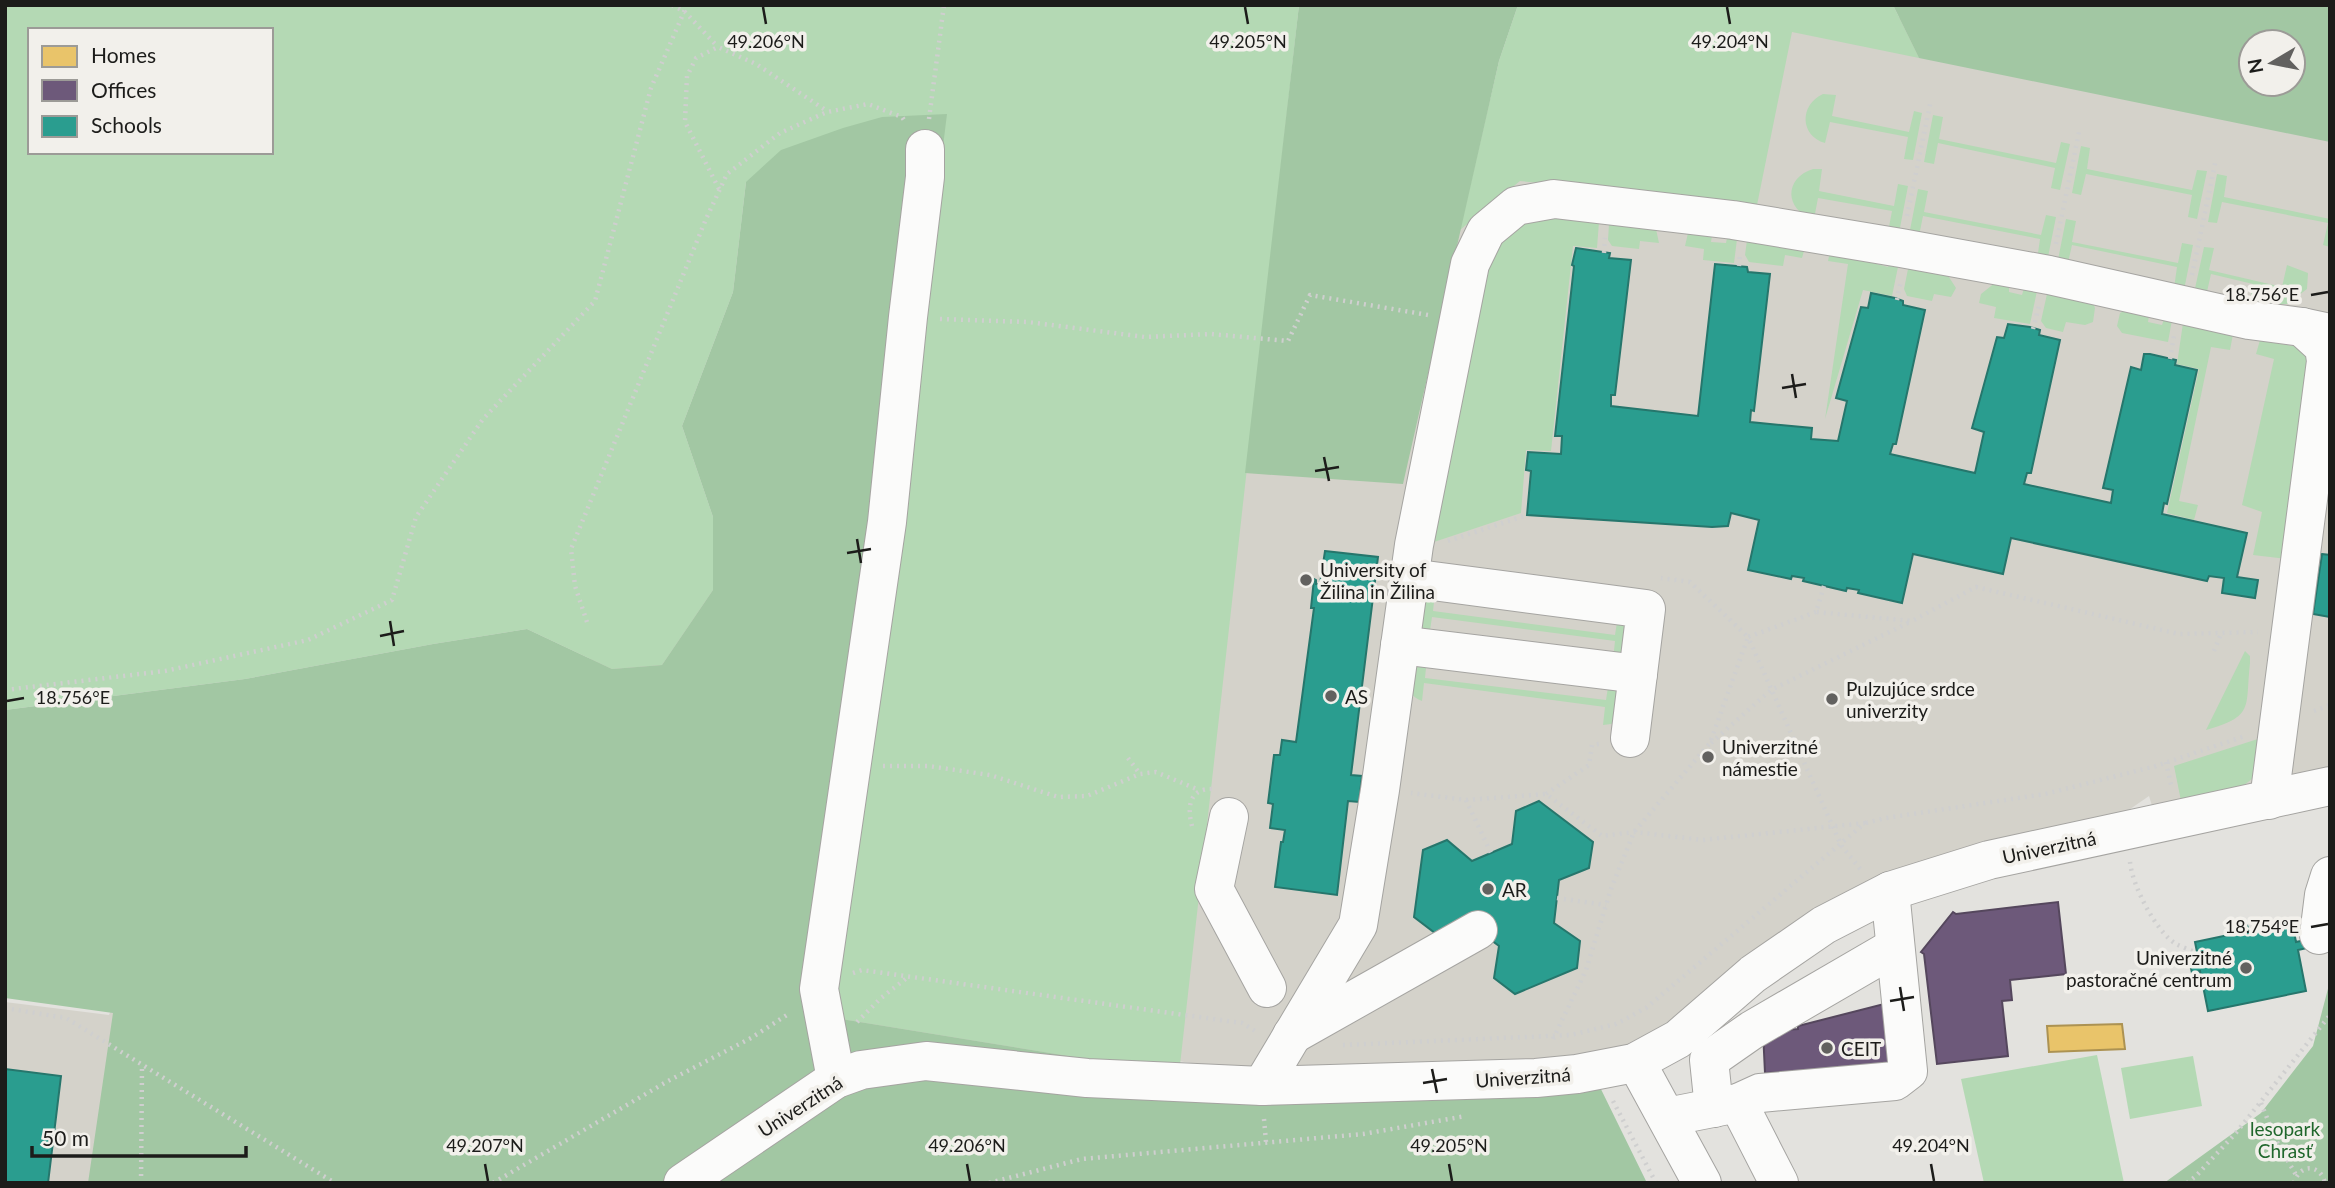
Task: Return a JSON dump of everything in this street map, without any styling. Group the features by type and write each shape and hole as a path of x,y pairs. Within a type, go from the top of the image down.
{"street":[{"path":"832,1064 819,989 887,523 925,177 925,149"},
{"path":"1262,1086 1358,925 1410,578 1470,264 1486,231 1516,206 1554,199 1722,218 2049,275 2249,320 2316,330 2326,360 2269,800"},
{"path":"1410,578 1646,609 1630,738"},
{"path":"1399,645 1638,674"},
{"name":"Univerzitná","path":"683,1183 832,1064 861,1070 926,1061 1087,1078 1262,1086 1536,1078 1634,1063 1678,1039 1753,974 1824,925 1890,891 1989,860 2126,830 2269,800 2326,798"},
{"path":"1229,817 1214,889 1267,988"},
{"path":"2319,935 2324,895 2330,876"},
{"path":"1667,1117 1726,1105 1760,1093 1895,1081 1908,1071 1890,891"},
{"path":"1290,1037 1478,930"},
{"path":"1779,1183 1726,1105 1709,1060 1752,1030 1895,947"},
{"path":"1634,1063 1702,1183"}],"path":[{"path":"672,5 685,12 718,47 756,64 827,111"},
{"path":"5,690 165,671 308,640 392,600 416,517 438,484 483,419 595,301 651,89 687,5"},
{"path":"925,149 944,5"},
{"path":"718,47 696,58 687,76 685,122 720,190"},
{"path":"1901,248 1930,100"},
{"path":"587,622 575,586 571,549 727,174 780,133 827,111 868,104 902,117 925,149"},
{"path":"2034,329 2042,289 2049,275 2079,132"},
{"path":"2170,359 2177,319 2186,305 2216,159"},
{"path":"908,317 1028,322 1145,337 1211,334 1288,341 1310,295 1458,319"},
{"path":"1442,543 1527,515"},
{"path":"1816,612 1824,586"},
{"path":"1536,1078 1586,970 1606,905 1634,832 1710,743 1771,690 1976,587 2179,634 2292,631"},
{"path":"1748,637 1816,612 1913,621"},
{"path":"2214,651 2221,634"},
{"path":"1748,637 1841,845"},
{"path":"1710,743 1748,637"},
{"path":"1546,794 1602,836 1634,832 1703,840 1865,823 2045,794 2156,766 2279,725 2297,723 2307,713 2330,705"},
{"path":"1412,794 1466,800 1546,794 1589,765 1592,745 1630,738"},
{"path":"1128,758 1140,774"},
{"path":"853,766 928,766 990,775 1058,797 1087,796 1140,774 1156,772 1199,790"},
{"path":"1466,800 1491,853"},
{"path":"1336,1045 1554,1037 1594,1031 1616,1024 1646,1008 1865,823"},
{"path":"2126,830 2130,868 2143,900 2160,928 2175,943 2197,953"},
{"path":"1557,898 1606,905"},
{"path":"832,1064 881,998 909,976"},
{"path":"5,1008 66,1018 335,1183"},
{"path":"2187,1183 2262,1103 2330,1015"},
{"path":"141,1183 142,1065"},
{"path":"1595,1070 1656,1183"},
{"path":"2262,1103 2276,1140 2296,1175"},
{"path":"989,1183 1082,1159 1363,1133 1468,1115"},
{"path":"2294,1183 2296,1175 2309,1167 2318,1170 2325,1183"},
{"path":"2323,1175 2330,1174"}],"shaded area":[{"name":"University of Žilina in Žilina","path":"1751,5 1811,5 2237,65 2237,98 2307,98 2307,82 2330,78 2330,772 2153,809 2149,796 2120,816 2066,825 1693,1010 1602,1059 1289,1078 1120,1052 658,1183 5,1183 5,1002 109,1015 114,1002 905,431 1264,105 1738,92"}],"green space":[{"path":"5,5 1299,5 1179,1074 835,1018 746,182 733,292 682,426 713,517 713,590 662,665 612,669 527,629 245,679 5,710"},
{"path":"1299,5 1518,5 1499,61 1403,484 1245,473"},
{"path":"1518,5 1893,5 1919,58 1792,32 1757,205 1520,181 1460,230 1499,61"},
{"path":"1893,5 2330,5 2330,142 1919,58"},
{"path":"1823,94 1836,95 1832,116 1909,132 1914,111 1922,113 1913,160 1904,159 1908,137 1830,122 1825,143 1817,139 1807,127 1806,112 1815,99"},
{"path":"947,114 835,1018 1179,1074 1595,1077 1647,1183 88,1183 113,1013 5,998 5,710 245,679 527,629 612,669 662,665 713,590 713,517 682,426 733,292 746,182 781,150 843,128 882,117"},
{"path":"1933,115 1943,117 1939,139 2056,163 2061,142 2070,144 2060,190 2051,188 2055,168 1938,143 1934,164 1924,162"},
{"path":"2081,146 2090,148 2087,169 2192,190 2197,170 2207,171 2197,219 2188,217 2192,195 2086,174 2081,195 2072,193"},
{"path":"1813,169 1822,169 1819,191 1894,206 1898,184 1908,186 1899,233 1888,232 1892,211 1818,198 1814,219 1804,215 1797,209 1791,194 1797,179"},
{"path":"2217,174 2227,176 2224,197 2330,219 2330,247 2323,245 2328,223 2222,202 2217,223 2208,222"},
{"path":"1918,189 1928,191 1924,212 2041,235 2046,215 2056,217 2047,262 2037,260 2040,239 1923,216 1919,236 1909,235"},
{"path":"1531,215 1599,222 1597,248 1573,246 1551,451 1526,450 1521,513 1431,543 1486,254"},
{"path":"2066,219 2076,221 2072,242 2178,263 2182,243 2193,245 2184,290 2174,288 2177,267 2072,245 2067,267 2057,265"},
{"path":"1609,224 1656,229 1659,243 1640,241 1639,249 1612,246 1608,240"},
{"path":"1688,233 1712,236 1711,242 1726,243 1727,238 1737,239 1734,263 1703,260 1704,249 1685,246"},
{"path":"1747,240 1804,251 1802,258 1785,255 1783,266 1749,262 1745,255"},
{"path":"2204,247 2214,248 2209,270 2282,287 2287,265 2308,273 2307,289 2287,304 2249,306 2253,284 2211,274 2206,296 2194,293"},
{"path":"1839,250 1874,256 1873,263 1888,267 1890,260 1899,262 1892,296 1863,290 1825,419 1848,264 1828,261 1829,256"},
{"path":"1909,264 1945,271 1956,288 1951,297 1934,294 1932,301 1907,296 1904,289"},
{"path":"1996,282 2009,285 2009,292 2022,295 2024,288 2037,291 2030,324 1994,318 1996,307 1979,303 1981,294"},
{"path":"2047,294 2093,303 2093,322 2085,325 2066,322 2063,332 2046,328 2041,321"},
{"path":"2126,310 2149,316 2148,322 2162,325 2164,319 2172,320 2168,342 2122,333 2117,326 2120,313"},
{"path":"2183,323 2233,334 2230,350 2211,347 2179,501 2198,505 2194,520 2167,513 2199,369 2177,364"},
{"path":"2260,340 2309,349 2287,559 2253,555 2262,512 2242,505 2274,359 2256,354"},
{"path":"1435,593 1433,611 1615,635 1618,616 1625,619 1629,647 1613,660 1615,641 1432,617 1429,637 1420,632 1420,600"},
{"path":"2245,651 2250,656 2250,663 2244,708 2233,720 2206,730"},
{"path":"1427,658 1425,678 1606,700 1609,681 1617,685 1619,719 1603,725 1605,707 1424,683 1422,701 1410,692 1409,668"},
{"path":"2264,737 2258,770 2253,778 2224,793 2181,801 2174,766"},
{"name":"lesopark Chrasť","path":"2330,981 2330,1183 2164,1183 2261,1113 2313,1046"},
{"path":"2097,1055 2124,1183 1984,1183 1961,1079"},
{"path":"2193,1056 2202,1106 2130,1119 2121,1068"}],"building: Homes":[{"path":"2122,1024 2125,1049 2049,1052 2047,1026"}],"building: Offices":[{"path":"2058,902 2066,974 2010,980 2012,1000 2002,1001 2008,1056 1937,1064 1924,954 1921,952 1953,912 1956,914"},
{"name":"CEIT","path":"1888,1003 1892,1066 1765,1073 1763,1031 1798,1029 1798,1026"}],"building: Schools":[{"path":"1576,248 1610,253 1609,258 1631,260 1615,395 1611,395 1611,406 1698,416 1715,264 1747,267 1748,272 1770,274 1754,411 1751,410 1750,422 1812,428 1811,439 1838,441 1847,401 1836,398 1861,307 1868,308 1871,293 1895,298 1903,301 1903,305 1925,310 1896,444 1893,444 1890,454 1975,473 1984,432 1972,428 1997,337 2004,338 2008,324 2030,327 2040,330 2039,335 2060,340 2031,473 2027,473 2024,484 2111,503 2113,490 2103,488 2131,367 2141,370 2144,354 2150,354 2176,360 2175,365 2197,370 2167,504 2164,503 2162,514 2247,533 2237,577 2258,580 2255,598 2222,593 2224,578 2209,576 2207,581 2011,538 2003,574 1913,554 1902,603 1858,593 1859,590 1847,588 1846,591 1803,581 1804,578 1792,576 1791,579 1748,570 1759,520 1731,513 1728,526 1712,527 1527,515 1531,471 1526,470 1528,452 1561,454 1562,436 1555,436"},
{"name":"AS","path":"1325,551 1378,557 1351,775 1362,776 1359,802 1348,801 1337,895 1275,887 1285,830 1270,828 1273,804 1268,803 1274,755 1280,755 1282,740 1296,742 1314,608 1311,608 1314,579 1316,584 1320,584"},
{"path":"2322,554 2330,555 2330,617 2313,614"},
{"name":"AR","path":"1539,801 1593,842 1589,868 1559,880 1554,923 1580,941 1577,968 1515,994 1494,978 1499,946 1464,920 1435,933 1414,917 1423,850 1447,840 1472,861 1512,844 1516,811"},
{"name":"Univerzitné pastoračné centrum","path":"2292,922 2296,942 2305,940 2307,948 2298,950 2306,991 2208,1011 2200,971 2192,973 2190,964 2199,962 2195,942 2238,933 2237,927 2242,924 2247,925 2249,931"},
{"path":"5,1069 61,1076 48,1183 5,1183"}],"place":[{"name":"University of Žilina in Žilina","path":"1306,580"},
{"name":"AS","path":"1331,696"},
{"name":"Pulzujúce srdce univerzity","path":"1832,699"},
{"name":"Univerzitné námestie","path":"1708,757"},
{"name":"AR","path":"1488,889"},
{"name":"Univerzitné pastoračné centrum","path":"2246,968"},
{"name":"CEIT","path":"1827,1048"}]}
